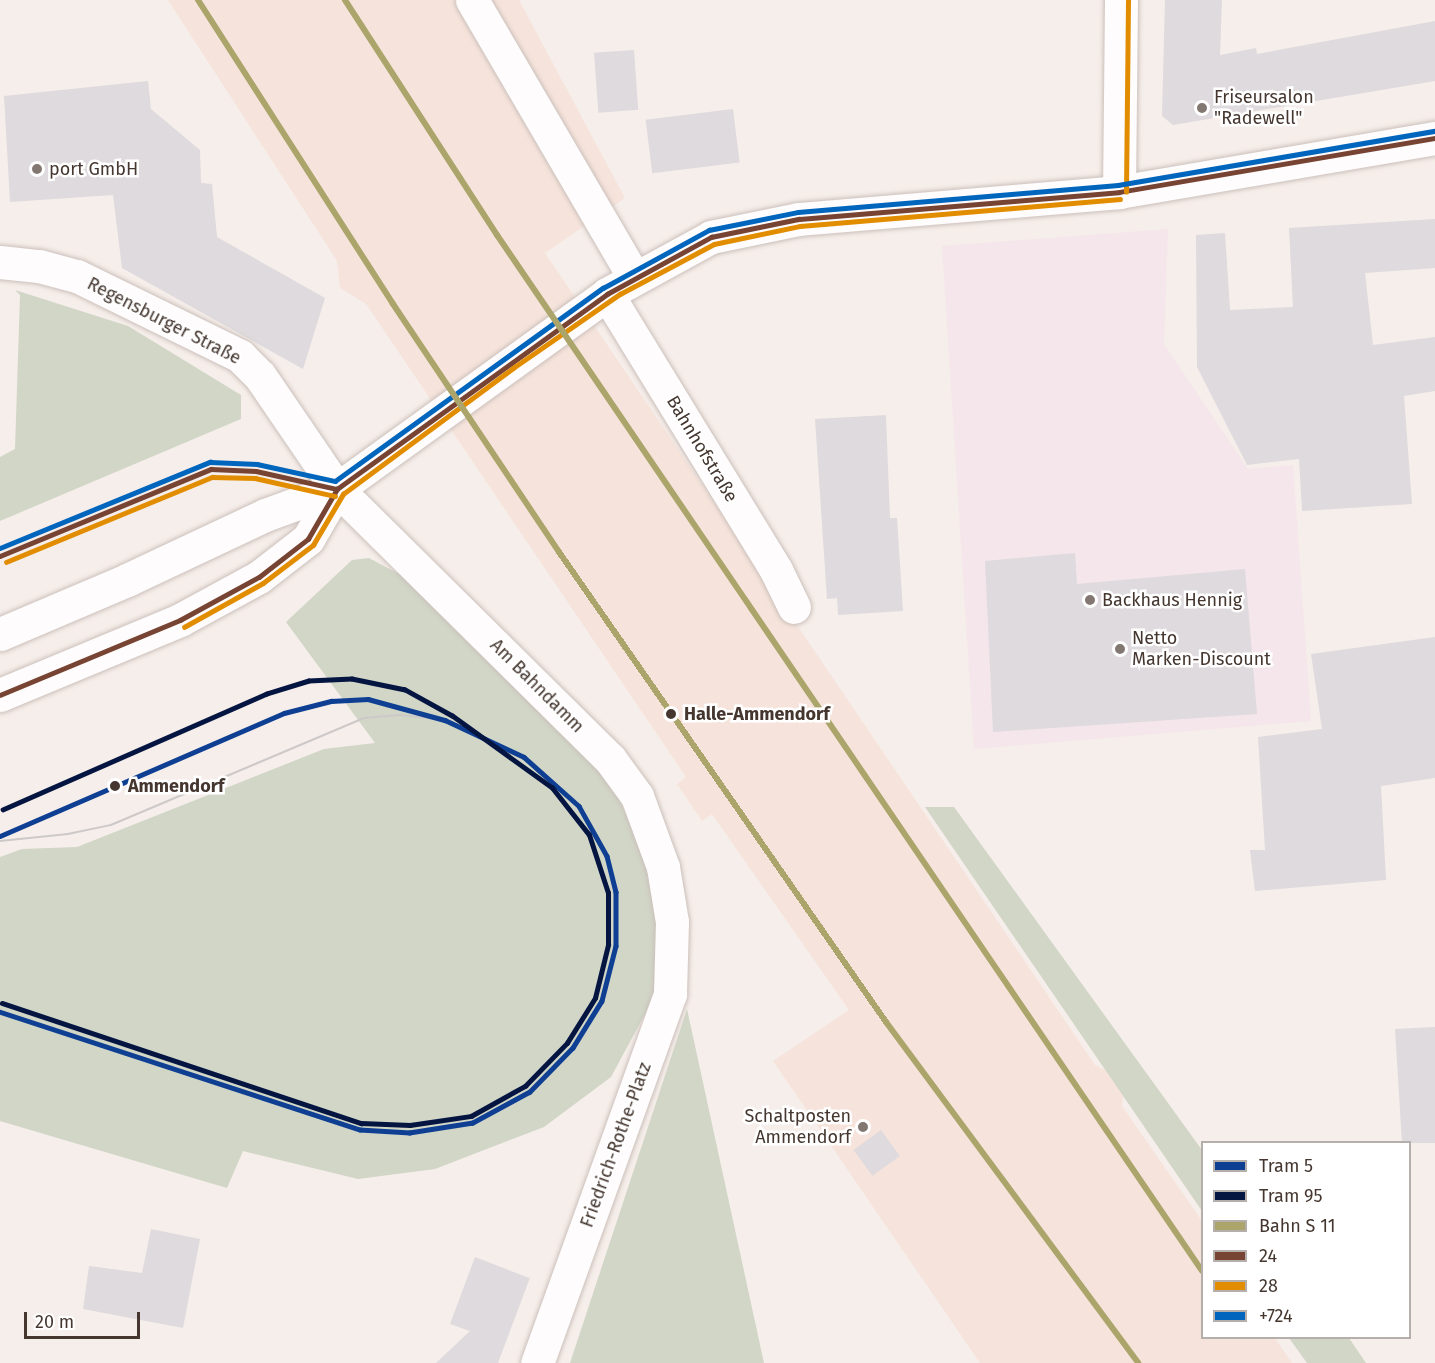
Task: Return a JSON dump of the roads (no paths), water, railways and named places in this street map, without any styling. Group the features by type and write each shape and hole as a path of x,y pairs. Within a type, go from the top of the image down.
{"street":[{"name":"Bahnhofstraße","path":"472,0 620,285 794,607"},
{"path":"1119,192 1121,0"},
{"path":"0,634 127,580 264,515 337,489 620,285 711,237 799,219 1119,192 1435,138"},
{"name":"Regensburger Straße","path":"0,262 77,276 240,356 261,376 337,489"},
{"path":"0,695 180,620 259,577 308,539 337,489"},
{"name":"Am Bahndamm","path":"337,489 610,759 637,796 663,867 672,922"},
{"name":"Friedrich-Rothe-Platz","path":"537,1363 670,994 672,922"}],"tram line":[{"name":"95","path":"2,1003 361,1123 410,1125 471,1116 525,1086 567,1043 595,998 608,945 608,893 589,835 552,788 452,716 405,690 352,679 309,681 267,694 3,810"},
{"name":"5","path":"0,836 284,713 331,701 368,699 445,720 524,757 579,806 607,856 616,892 616,946 602,1001 573,1048 530,1092 473,1123 410,1133 360,1130 0,1012"},
{"path":"0,841 68,834 111,825 364,718 401,715 445,720"}],"place":[{"name":"Friseursalon \"Radewell\"","path":"1202,108"},
{"name":"port GmbH","path":"37,169"},
{"name":"Backhaus Hennig","path":"1090,600"},
{"name":"Netto Marken-Discount","path":"1120,649"},
{"name":"Halle-Ammendorf","path":"671,714"},
{"name":"Ammendorf","path":"115,786"},
{"name":"Schaltposten Ammendorf","path":"863,1127"}]}
